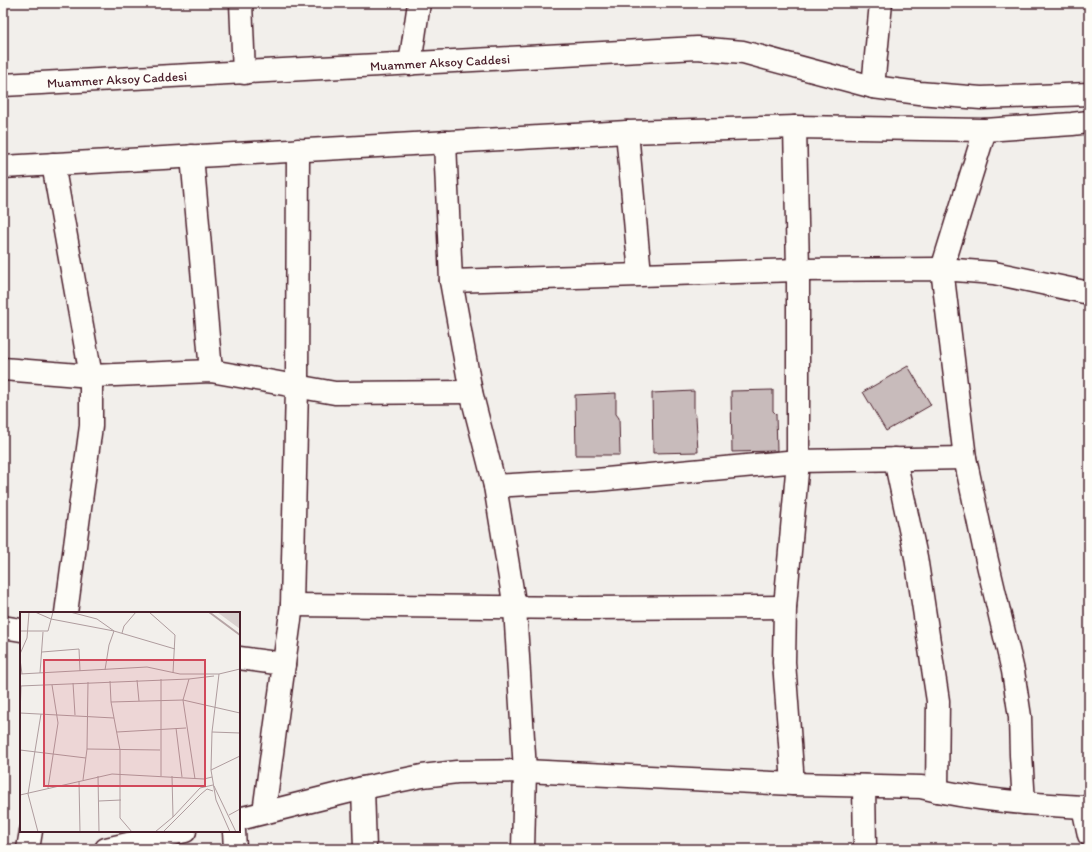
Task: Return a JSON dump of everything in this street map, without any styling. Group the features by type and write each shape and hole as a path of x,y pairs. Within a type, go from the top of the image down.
{"street":[{"path":"241,3 244,72"},
{"path":"410,64 419,3"},
{"path":"873,87 881,3"},
{"name":"Muammer Aksoy Caddesi","path":"3,85 697,48 743,52 873,87 919,93 981,98 1089,94"},
{"path":"3,167 627,132 795,127 985,130 1089,122"},
{"path":"793,784 784,662 785,607 798,461 798,270 795,127"},
{"path":"985,130 942,269 965,458 1013,671 1020,717 1024,804"},
{"path":"627,132 640,274"},
{"path":"446,142 450,281 471,392 495,486 515,608 525,771 523,849"},
{"path":"264,812 292,605 297,387 298,150"},
{"path":"192,156 212,371"},
{"path":"53,164 91,376 91,426 66,612"},
{"path":"450,281 798,270 942,269 994,274 1089,293"},
{"path":"3,369 91,376 212,371 335,393 471,392"},
{"path":"495,486 596,480 798,461 965,458"},
{"path":"894,459 916,557 938,701 937,791"},
{"path":"292,605 515,608 785,607"},
{"path":"3,627 20,630"},
{"path":"240,658 284,664"},
{"path":"240,819 363,788 422,776 457,772 525,771 793,784 921,787 937,791 1024,804 1086,806 1089,835"},
{"path":"864,786 865,849"},
{"path":"363,788 365,849"},
{"path":"28,849 31,832"},
{"path":"106,849 182,832"},
{"path":"234,832 235,849"}],"building":[{"path":"908,366 931,405 886,431 863,392"},
{"path":"773,390 773,411 776,414 777,451 732,452 731,391"},
{"path":"694,391 694,412 696,416 698,452 653,453 652,393"},
{"path":"616,393 616,414 619,418 620,455 576,455 575,395"}]}
